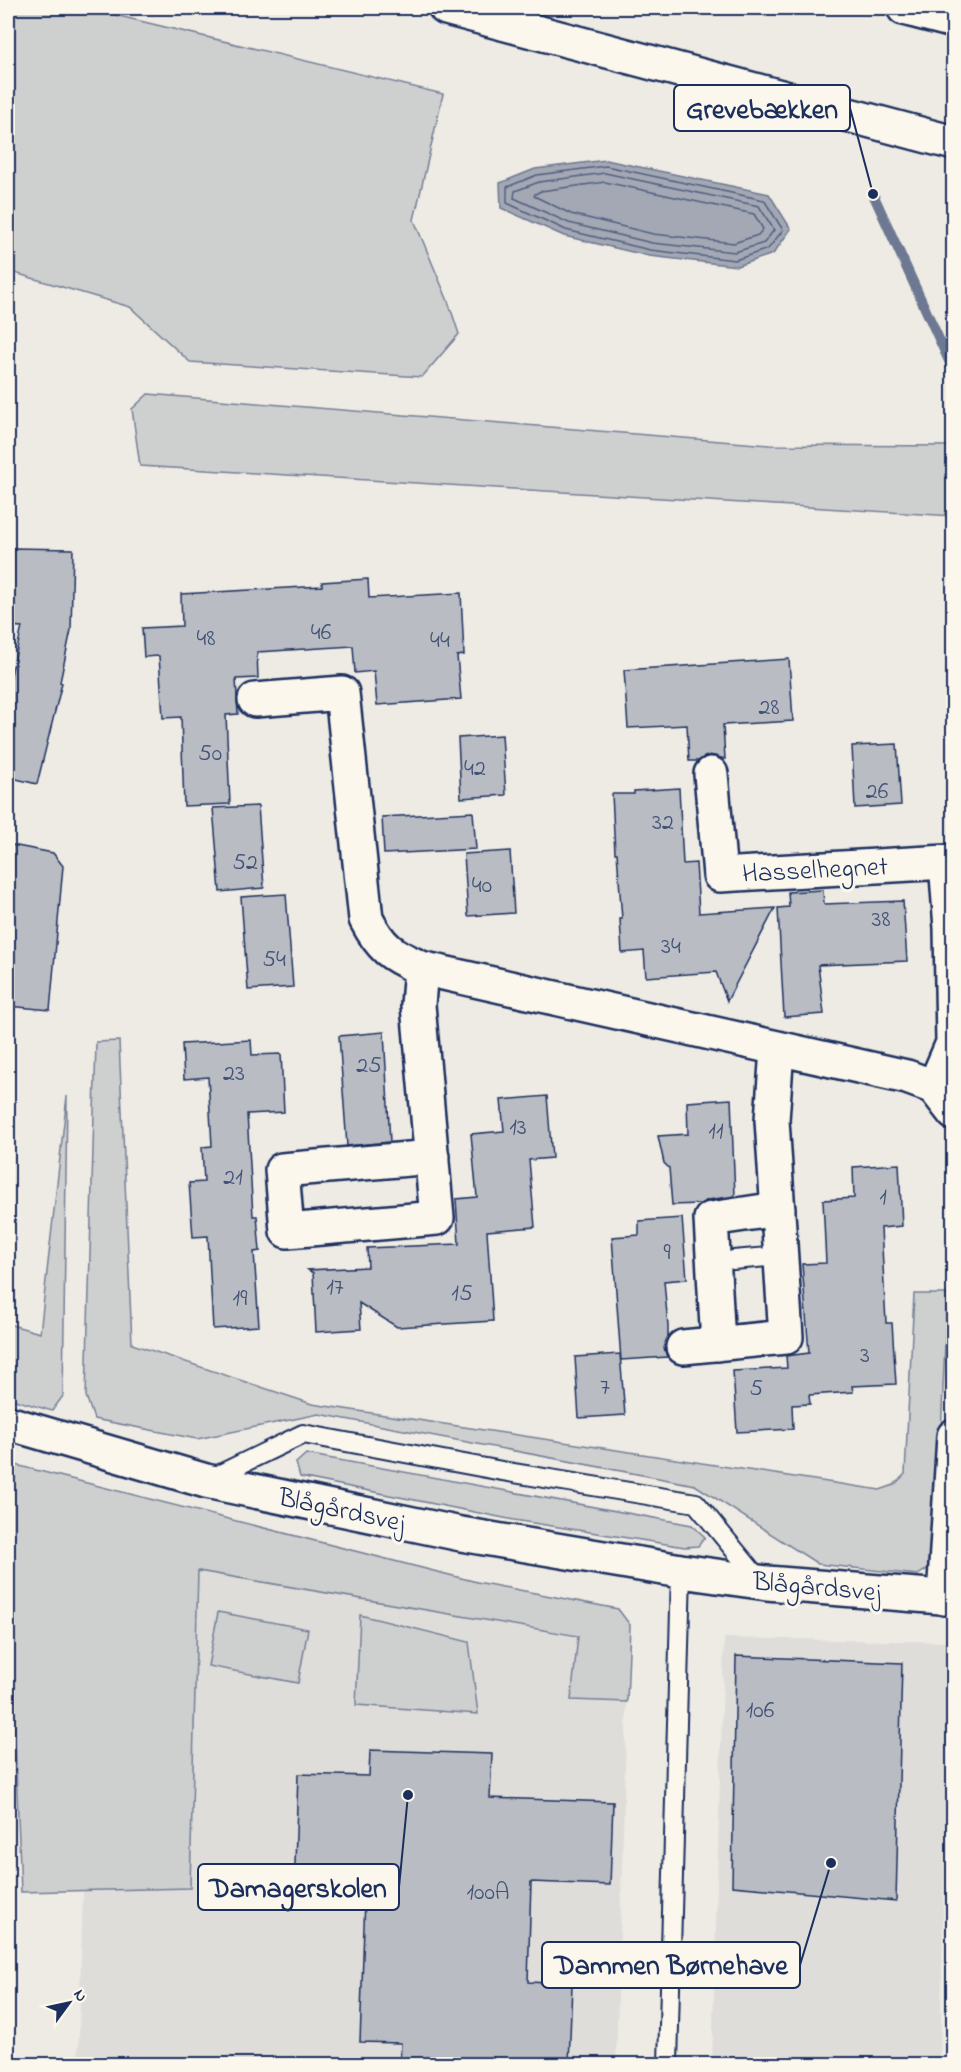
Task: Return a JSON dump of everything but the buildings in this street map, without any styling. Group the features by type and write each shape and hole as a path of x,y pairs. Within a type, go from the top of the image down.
{"main road":[{"path":"446,8 954,143"},
{"path":"904,8 954,21"},
{"path":"255,700 342,693 366,919 377,939 396,957 421,968 907,1077 934,1087 954,1113"},
{"name":"Hasselhegnet","path":"711,774 720,875 946,862 952,928 953,1043 934,1087"},
{"path":"421,968 418,1005 432,1157 437,1218 287,1231 282,1170 432,1157"},
{"path":"683,1347 786,1337 772,1120 777,1049"},
{"path":"718,1344 711,1219 778,1209"},
{"name":"Blågårdsvej","path":"8,1423 206,1481 461,1534 681,1571 762,1582 949,1598"},
{"path":"949,1598 954,1436"}],"lane":[{"path":"734,1260 781,1256"},
{"path":"206,1481 303,1434 502,1471 696,1503 762,1582"},
{"path":"668,2064 681,1571"}],"shaded area":[{"path":"8,8 86,8 443,94 414,220 448,301 459,334 422,377 190,362 130,307 8,271"},
{"path":"148,394 769,445 953,446 953,516 140,466 132,409"},
{"path":"119,1041 132,1344 312,1404 880,1490 894,1485 905,1474 914,1294 947,1294 936,1553 930,1567 918,1575 818,1564 695,1485 319,1414 197,1439 94,1419 86,1396 96,1042"},
{"path":"67,1096 63,1396 52,1411 8,1398 8,1324 40,1333"},
{"path":"306,1454 692,1525 705,1537 698,1546 685,1547 514,1520 300,1477 296,1463"},
{"path":"8,1463 477,1582 618,1609 630,1625 627,1702 571,1700 578,1636 198,1571 190,1888 21,1892 8,1565"},
{"path":"197,1570 579,1637 571,1700 627,1702 616,2064 78,2064 83,1890 190,1888"},
{"path":"218,1612 308,1629 298,1683 208,1666"},
{"path":"360,1615 469,1642 478,1714 356,1705"},
{"path":"724,1638 949,1642 940,2064 712,2064"}],"water":[{"path":"606,160 769,194 791,229 773,254 737,266 649,256 564,236 501,208 500,183 535,169"}],"waterway":[{"path":"873,194 954,372"}],"place":[{"name":"Grevebækken","path":"873,194"},
{"name":"Damagerskolen","path":"408,1795"},
{"name":"Dammen Børnehave","path":"831,1863"}]}
